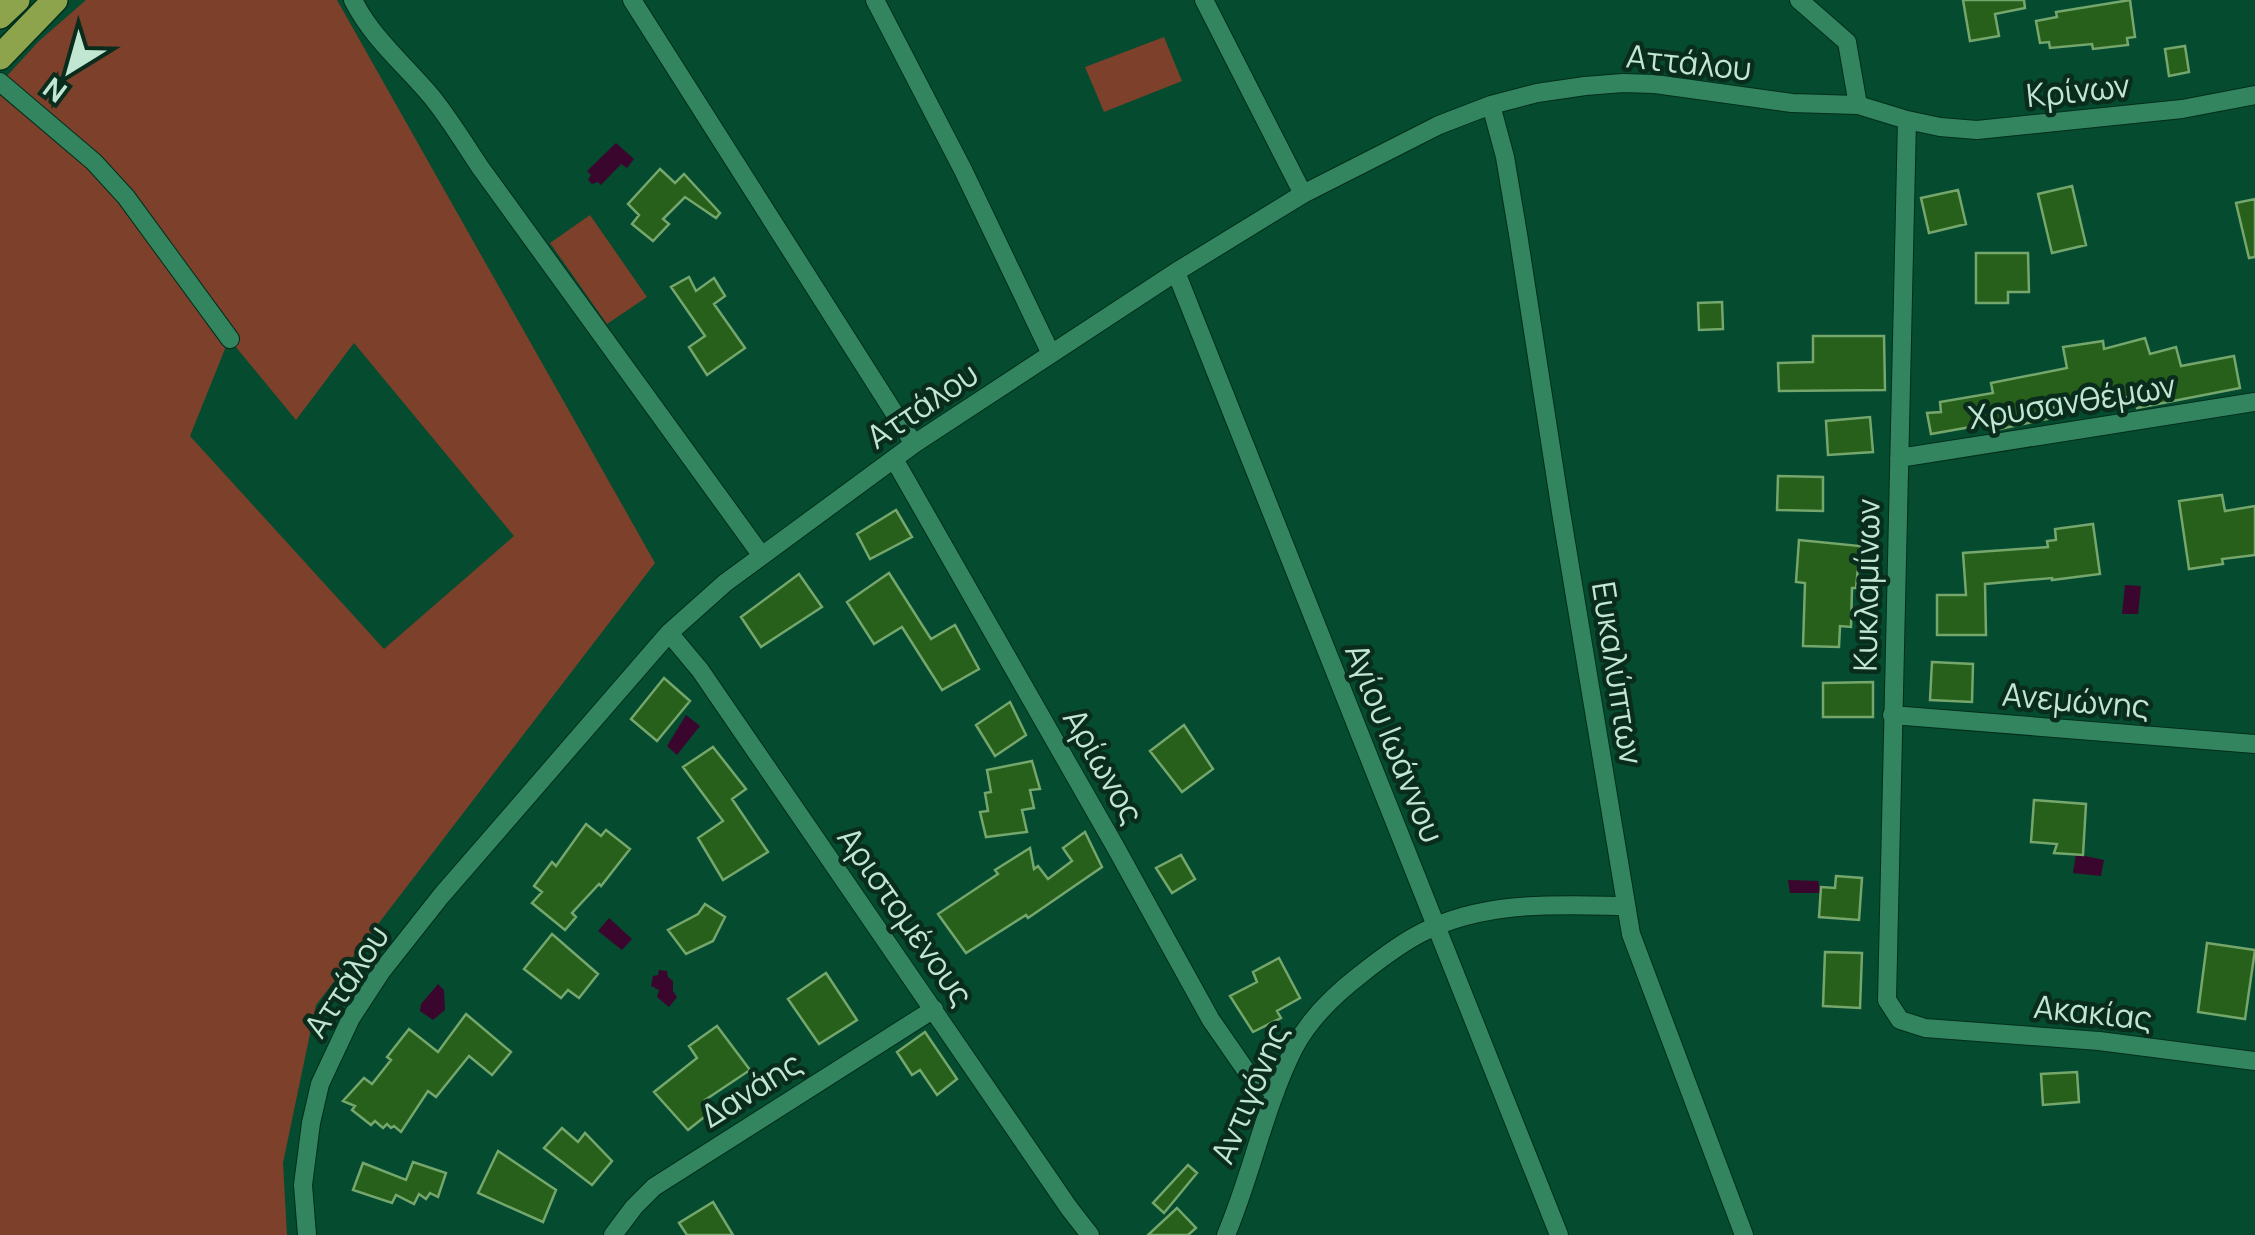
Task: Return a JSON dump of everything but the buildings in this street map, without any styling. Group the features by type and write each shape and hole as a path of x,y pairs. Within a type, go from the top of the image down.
{"main road":[{"path":"0,16 17,0"},
{"path":"0,57 55,0"}],"street":[{"path":"353,0 386,49 433,98 762,556"},
{"path":"632,0 914,444"},
{"path":"876,0 1051,354"},
{"path":"1204,0 1303,194"},
{"path":"1799,0 1847,42 1858,105"},
{"path":"0,82 94,162 126,197 230,339"},
{"name":"Αττάλου","path":"307,1235 303,1185 320,1084 352,1018 381,972 441,896 669,634 702,602 914,444 1176,272 1303,194 1439,125 1491,105 1585,86 1654,84 1792,103 1858,105 1906,120"},
{"name":"Κρίνων","path":"1906,120 1977,130 2182,109 2255,95"},
{"name":"Ευκαλύπτων","path":"1491,105 1518,234 1626,906 1636,948 1744,1235"},
{"name":"Κυκλαμίνων","path":"1906,120 1887,1000 1900,1020 1925,1028"},
{"name":"Αγίου Ιωάννου","path":"1176,272 1559,1235"},
{"name":"Χρυσανθέμων","path":"1899,458 2255,402"},
{"name":"Αρίωνος","path":"894,459 1211,1020 1248,1072 1274,1093"},
{"name":"Αριστομένους","path":"669,634 700,670 1090,1235"},
{"name":"Ανεμώνης","path":"1892,715 2255,744"},
{"name":"Αντιγόνης","path":"1226,1235 1274,1093 1295,1047 1324,1008 1378,962 1435,926 1474,914 1519,906 1626,906"},
{"name":"Δανάης","path":"613,1235 654,1187 934,1009"},
{"name":"Ακακίας","path":"1925,1028 2099,1040 2255,1061"}],"shaded area":[{"path":"86,0 337,0 655,563 316,1005 283,1163 287,1235 0,1235 0,93 93,166 227,344 190,436 384,649 514,536 354,343 296,420 235,346 237,340 131,196 5,78 39,41"},
{"path":"1164,37 1182,81 1104,112 1085,67"},
{"path":"616,143 634,159 627,168 621,164 601,185 592,184 587,171"},
{"path":"590,215 647,297 607,324 550,243"},
{"path":"2125,585 2141,586 2138,614 2122,614"},
{"path":"686,715 700,726 677,755 667,746"},
{"path":"2076,854 2104,860 2101,876 2073,873"},
{"path":"1788,880 1818,881 1821,893 1790,893"},
{"path":"609,918 632,939 622,950 598,931"},
{"path":"659,970 667,971 673,981 677,997 669,1007 657,997 659,990 651,986"},
{"path":"438,984 444,990 445,1010 433,1020 420,1011 421,1004"}]}
